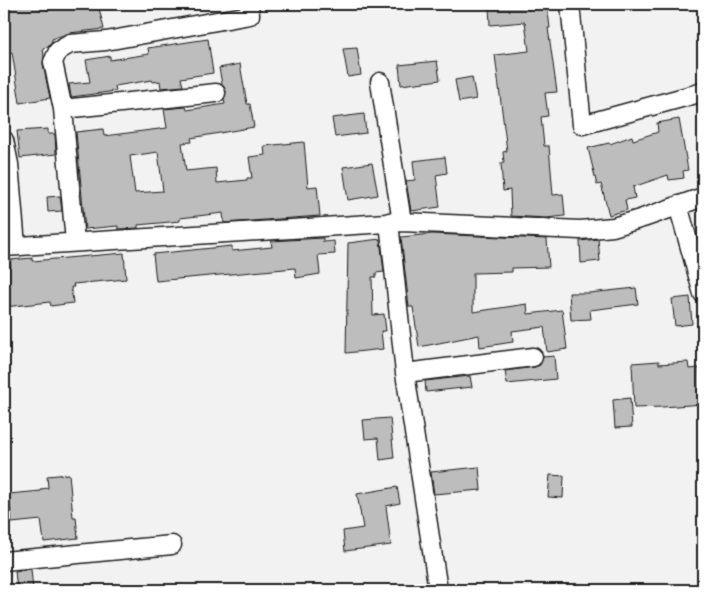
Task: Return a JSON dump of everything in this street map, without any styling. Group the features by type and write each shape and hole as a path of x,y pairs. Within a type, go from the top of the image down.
{"street":[{"path":"75,242 63,109 53,62 58,51 70,44 106,40 250,15 249,4"},
{"path":"570,4 582,125 703,92"},
{"path":"380,82 395,222 405,373 438,590"},
{"path":"63,109 216,92"},
{"path":"4,140 9,164 10,247 395,222 580,230 613,226 643,218 703,197"},
{"path":"678,205 703,294"},
{"path":"405,373 533,358"},
{"path":"4,561 172,545"}],"building":[{"path":"4,4 98,4 104,29 69,33 52,39 48,47 43,48 43,64 50,98 20,103 12,52 4,54"},
{"path":"518,4 518,7 547,4 550,28 548,28 557,92 545,93 548,116 541,117 544,146 549,146 553,195 563,194 565,216 546,218 511,216 510,190 503,191 501,163 504,163 503,152 507,151 495,55 529,51 525,22 490,25 489,7"},
{"path":"208,39 213,73 181,78 183,86 161,88 160,81 153,82 152,80 115,86 116,91 71,97 69,84 90,82 86,60 110,56 110,60 149,54 148,48"},
{"path":"357,48 361,75 348,77 343,49"},
{"path":"437,61 440,80 401,85 399,65"},
{"path":"240,64 247,104 250,104 254,127 191,138 192,142 182,143 186,171 216,168 217,183 247,180 247,178 252,178 249,157 265,155 264,146 304,142 308,187 317,186 320,216 224,223 223,213 180,218 180,221 138,225 138,228 118,229 118,226 85,229 76,132 103,129 104,136 167,128 164,109 186,107 187,110 225,104 226,91 222,84 219,68","holes":["158,152 163,191 135,193 130,156"]},
{"path":"472,77 476,99 459,102 455,80"},
{"path":"364,114 366,133 335,137 332,118"},
{"path":"679,119 688,170 683,171 684,178 669,180 668,175 633,187 635,198 625,200 627,210 609,215 601,184 597,185 588,148 610,144 632,136 633,140 658,132 657,123"},
{"path":"48,129 48,134 55,134 56,154 20,158 17,131"},
{"path":"445,157 447,173 436,175 440,207 411,211 406,181 415,180 413,161"},
{"path":"372,163 378,195 348,200 343,167"},
{"path":"60,196 62,211 48,212 47,197"},
{"path":"432,234 547,239 549,267 512,268 512,272 473,273 473,312 527,304 528,314 562,310 567,349 547,352 544,327 512,331 513,342 480,347 479,335 419,347 413,307 409,307 401,237"},
{"path":"323,238 323,242 334,241 335,254 318,255 320,274 296,278 295,268 156,281 153,254 232,246 232,251 272,247 271,241"},
{"path":"380,239 384,272 376,273 376,277 372,277 373,315 384,314 386,331 381,331 383,349 346,353 348,243"},
{"path":"598,239 600,261 581,263 580,241"},
{"path":"124,253 126,279 73,284 74,287 71,287 73,303 51,306 50,302 4,307 4,268 11,267 10,260 32,258 32,261"},
{"path":"636,288 638,304 590,310 591,319 571,320 569,293"},
{"path":"690,297 692,324 675,326 672,299"},
{"path":"554,356 556,379 507,384 505,371 535,367 540,365 543,357"},
{"path":"659,361 659,364 688,362 689,369 700,368 703,404 634,408 632,363"},
{"path":"470,376 472,387 426,392 425,381"},
{"path":"630,398 632,427 615,428 613,400"},
{"path":"390,418 394,458 380,460 378,438 365,439 363,420"},
{"path":"479,467 481,490 434,494 431,472"},
{"path":"69,474 73,517 76,517 78,538 44,542 41,520 12,523 9,494 41,491 41,489 48,488 47,476"},
{"path":"550,475 564,476 563,498 548,497"},
{"path":"397,487 400,503 386,506 391,545 345,551 343,531 363,528 357,494"},
{"path":"31,569 33,590 17,590 15,571"}]}
